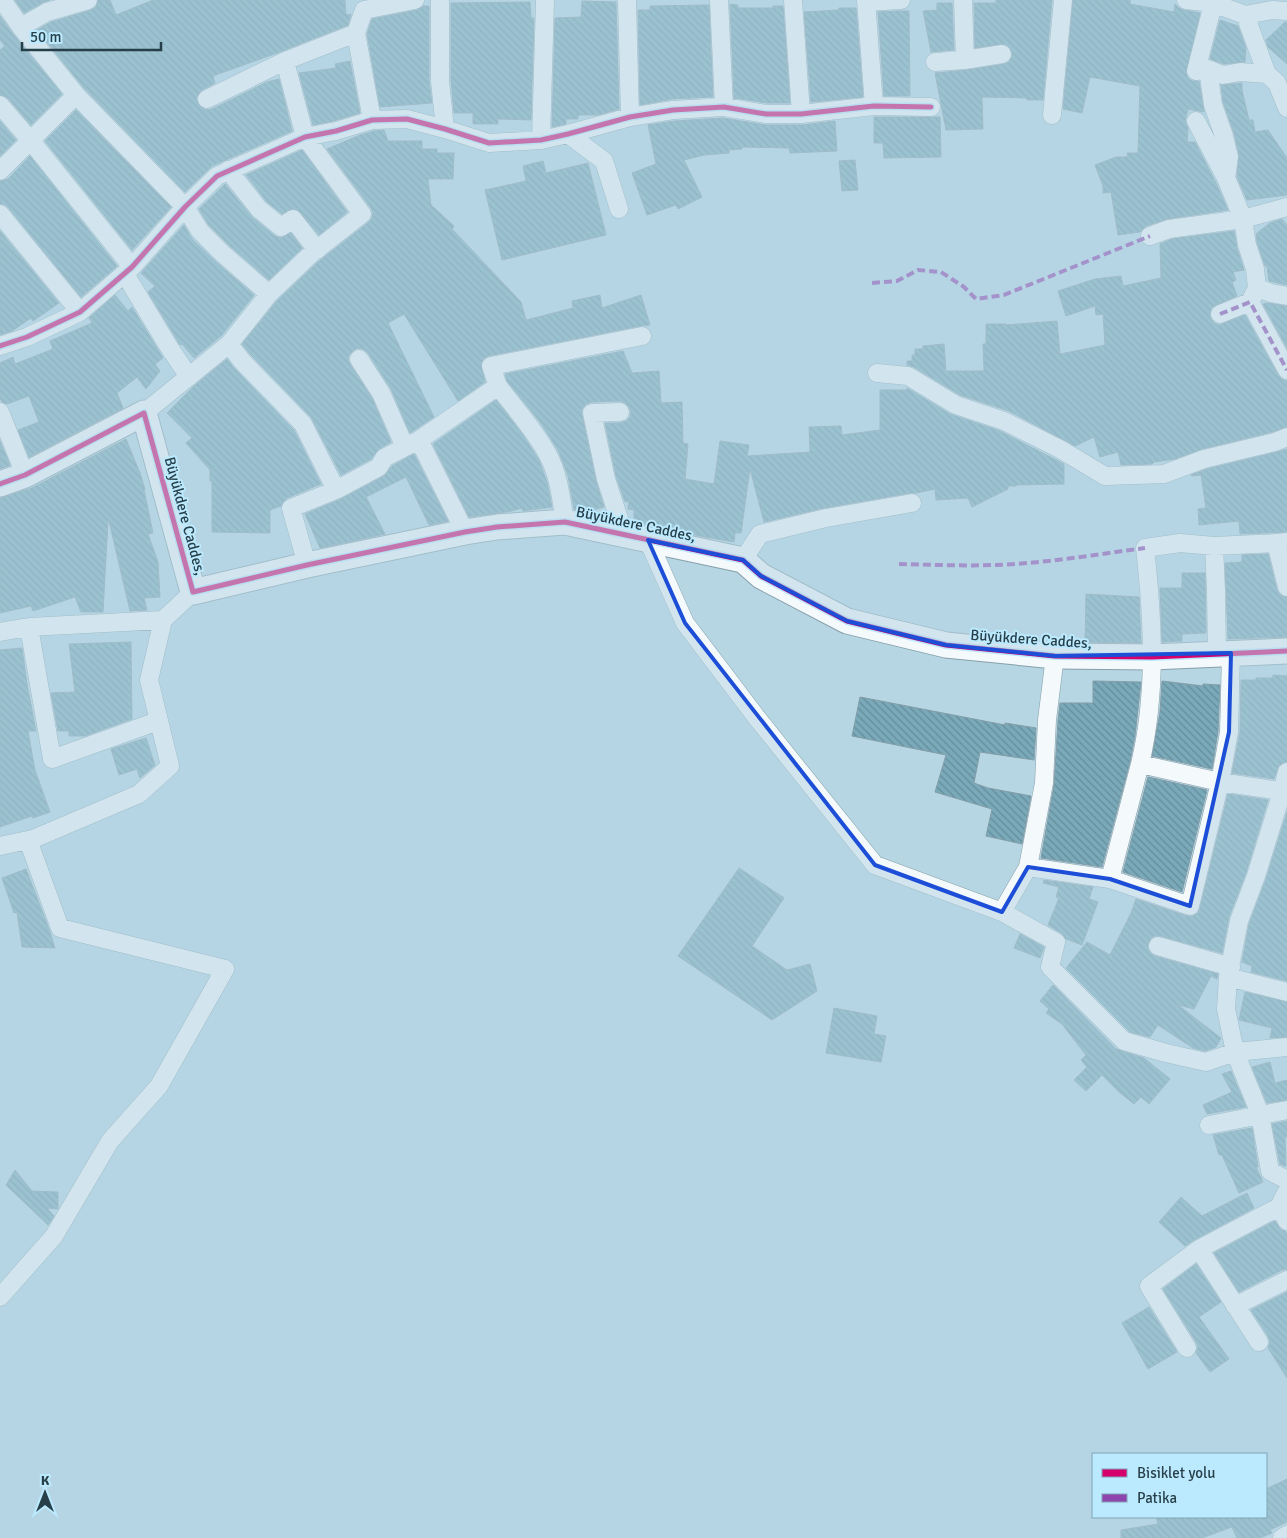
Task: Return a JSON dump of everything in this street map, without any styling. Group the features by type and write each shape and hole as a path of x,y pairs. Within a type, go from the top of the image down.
{"street":[{"path":"2,0 21,28 76,95 185,208 200,231 269,294"},
{"path":"21,28 47,12 88,0"},
{"path":"372,120 356,33 364,10 415,0"},
{"path":"440,0 440,81 445,129"},
{"path":"539,0 546,0 541,140"},
{"path":"627,0 630,117"},
{"path":"719,0 724,107"},
{"path":"793,0 802,114"},
{"path":"874,106 866,1 901,0"},
{"path":"964,0 965,60"},
{"path":"1052,114 1063,0"},
{"path":"1186,0 1214,2 1245,15 1278,7"},
{"path":"1214,2 1196,71 1208,70 1223,75 1240,72 1267,74"},
{"path":"1245,15 1267,74 1277,83 1287,108"},
{"path":"207,99 284,61 356,33"},
{"path":"935,62 965,60 1002,54"},
{"path":"0,484 26,475 144,412 229,344 269,294 317,250 362,214 305,137 284,61"},
{"path":"1208,70 1213,105 1229,157 1226,178"},
{"path":"0,171 76,95"},
{"path":"0,105 31,141 129,271 167,344 189,377"},
{"path":"2,343 28,337 80,312 129,271 185,208 217,176 305,137 336,131 372,120 407,119 489,143 541,140 630,117 673,110 724,107 766,114 802,114 874,106 931,107"},
{"path":"1196,121 1226,178 1243,219 1247,245 1255,269 1253,295 1287,370"},
{"path":"568,134 604,161 619,209"},
{"path":"228,170 259,209 281,227 293,219 317,250"},
{"path":"1150,236 1169,229 1243,219 1287,207"},
{"path":"0,214 80,312"},
{"path":"1220,314 1253,295 1271,293 1287,296"},
{"path":"565,522 559,485 548,455 525,420 498,386 491,366 642,336"},
{"path":"229,344 242,361 303,424 336,490"},
{"path":"359,359 465,532"},
{"path":"877,373 908,376 956,405 1004,422 1060,449 1105,476 1164,474 1204,458 1275,442 1287,437"},
{"path":"307,565 291,508 336,490 379,468 384,458 412,443 498,386"},
{"path":"0,412 26,475"},
{"name":"Büyükdere Caddes,","path":"144,412 193,592 307,565 465,532 497,527 565,522 743,560 761,576 847,621 946,645 1055,656 1152,657 1287,651"},
{"path":"620,412 592,413 606,479 624,534"},
{"path":"743,560 760,534 826,518 912,503"},
{"path":"648,540 685,623 757,718 875,865 1002,912 1056,942 1050,967 1124,1041 1206,1062 1235,1052 1287,1047"},
{"path":"1110,879 1146,740 1150,713 1152,657 1149,583 1145,548 1180,544 1214,546 1282,542 1287,587"},
{"path":"1028,867 1110,879 1190,906 1220,782 1229,732 1214,546"},
{"path":"0,846 28,840 139,794 170,766 149,680 163,620 193,592"},
{"path":"0,632 29,627 163,620"},
{"path":"29,627 52,759 158,721"},
{"path":"1002,912 1028,867 1044,783 1047,720 1055,656"},
{"path":"1140,764 1220,782 1285,792"},
{"path":"1287,772 1285,792 1239,921 1229,972 1226,1009 1235,1052 1260,1114 1270,1171 1287,1180"},
{"path":"0,1297 54,1236 110,1141 159,1086 225,969 60,928 28,840"},
{"path":"1158,946 1287,992"},
{"path":"1209,1125 1287,1110"},
{"path":"1187,1348 1149,1286 1200,1249 1283,1214 1287,1191"},
{"path":"1200,1249 1259,1342"},
{"path":"1235,1306 1287,1280"},
{"path":"1282,1538 1287,1535"}],"highlighted area":[{"path":"648,540 743,560 761,576 847,621 946,645 1055,656 1231,653 1229,732 1190,906 1110,879 1028,867 1002,912 875,865 685,623"}],"building":[{"path":"15,0 50,0 24,13"},
{"path":"98,0 110,0 116,15 153,0 345,0 346,15 351,14 348,25 213,76 215,83 202,90 196,98 198,104 206,110 212,109 267,82 279,79 292,131 212,166 185,192 84,88 37,30 51,22 91,10 96,7"},
{"path":"996,0 1052,0 1043,100 982,97 983,129 946,130 935,73 1004,64 1009,62 1012,57 1010,48 1005,44 975,48 974,3 996,3"},
{"path":"1073,0 1130,0 1130,4 1174,12 1175,4 1184,10 1200,13 1186,73 1192,81 1199,81 1204,112 1188,109 1185,121 1188,128 1187,142 1195,142 1228,210 1167,219 1146,226 1140,232 1118,235 1111,192 1103,193 1103,186 1095,165 1116,157 1128,157 1127,153 1138,153 1140,86 1090,77 1082,113 1063,109"},
{"path":"582,1 616,2 619,109 598,115 578,115 578,119 566,119 566,124 552,127 555,18 581,17"},
{"path":"530,2 531,18 534,18 531,120 498,119 498,124 473,124 473,113 454,113 451,80 451,3"},
{"path":"937,3 952,3 954,50 931,52 923,11 937,10"},
{"path":"730,4 738,5 738,8 773,8 773,6 783,6 790,103 767,103 734,98"},
{"path":"709,5 713,97 672,99 640,105 638,10 650,10 650,6"},
{"path":"423,6 429,6 429,81 432,103 380,107 367,34 372,19 417,10"},
{"path":"839,8 856,8 863,97 811,102 804,12 839,10"},
{"path":"909,11 910,96 884,96 878,12"},
{"path":"0,16 62,94 31,125 8,98 0,95 0,50 5,46 0,40"},
{"path":"1220,20 1238,26 1246,48 1245,62 1224,64 1210,59"},
{"path":"1287,22 1287,64 1268,47 1266,40"},
{"path":"350,61 360,113 313,125 299,73 336,68 335,64"},
{"path":"1242,83 1249,120 1253,120 1255,132 1268,130 1287,158 1287,195 1247,200 1237,177 1239,155 1234,133 1223,102 1221,85"},
{"path":"76,110 171,207 132,250 45,141"},
{"path":"874,117 940,117 941,157 884,158 883,143 874,143"},
{"path":"723,118 766,125 802,125 835,121 837,151 790,153 789,148 742,147 742,149 729,150 729,153 704,155 684,160 702,197 678,209 676,205 647,215 632,173 656,164 648,125 674,121"},
{"path":"0,121 16,140 0,156"},
{"path":"384,130 388,141 422,141 422,149 437,149 437,153 454,153 453,179 428,179 431,205 454,226 452,229 521,302 526,320 573,308 572,301 600,295 602,308 641,295 650,325 488,356 483,359 481,364 485,382 458,401 404,314 388,323 434,417 410,433 391,389 368,353 363,349 358,348 354,350 349,355 348,360 372,398 391,442 379,449 371,459 341,475 311,417 242,344 277,301 318,262 372,218 371,208 327,149 360,135"},
{"path":"302,150 347,212 319,235 298,210 292,209 282,214 267,202 246,175"},
{"path":"30,156 117,266 81,297 8,207 0,204 0,181 8,179"},
{"path":"855,160 858,190 842,191 839,161"},
{"path":"543,161 546,173 588,163 606,235 502,260 485,190 526,181 523,166"},
{"path":"225,184 252,217 275,236 281,238 291,233 302,248 269,280 208,224 199,209"},
{"path":"1282,219 1287,225 1287,285 1269,281 1267,266 1265,266 1256,234 1270,223"},
{"path":"184,225 192,239 254,295 221,336 194,358 182,344 180,345 148,292 155,286 141,273"},
{"path":"0,231 59,303 33,321 31,318 12,331 0,335"},
{"path":"1234,231 1244,270 1233,272 1236,280 1232,282 1237,296 1212,307 1210,317 1214,323 1219,325 1245,315 1278,375 1287,381 1287,427 1202,449 1175,459 1154,462 1152,464 1121,465 1118,452 1100,457 1094,437 1075,446 1009,411 960,395 914,367 907,365 907,361 912,361 912,355 915,355 915,349 923,349 923,346 944,344 946,371 984,371 983,344 986,344 986,324 1006,325 1057,321 1060,354 1105,345 1103,314 1096,315 1095,306 1066,316 1058,291 1095,279 1121,276 1123,286 1161,278 1160,244 1172,239"},
{"path":"115,295 128,311 132,307 163,358 155,364 160,371 146,389 137,377 117,393 123,408 29,457 18,430 39,422 29,396 7,404 2,402 0,398 0,363 13,357 15,364 53,349 50,341 92,323 89,318"},
{"path":"1263,304 1287,306 1287,348"},
{"path":"623,351 632,373 659,371 661,403 682,402 683,443 688,444 685,479 714,484 720,441 749,445 747,456 810,452 809,427 841,426 842,435 880,430 880,390 907,390 907,388 950,414 1000,431 1064,464 1064,484 1008,486 1008,489 972,507 968,498 936,500 935,489 824,508 764,522 750,469 741,533 735,533 734,542 705,537 634,522 634,510 628,509 629,501 625,502 616,476 605,423 626,421 630,417 631,412 625,403 620,401 592,402 586,404 582,409 582,415 596,481 604,507 585,512 574,509 568,476 558,450 540,422 507,381 505,374"},
{"path":"227,359 294,430 321,484 287,498 281,506 270,510 270,533 212,532 212,481 210,481 210,470 186,443 192,438 167,413 194,386"},
{"path":"496,400 523,435 539,460 547,482 552,507 523,511 522,508 469,517 433,444"},
{"path":"126,439 145,489 153,533 148,534 158,562 160,597 144,598 147,610 130,611 108,521 103,612 81,612 75,597 33,611 31,606 0,613 0,498 32,488"},
{"path":"0,441 10,465 0,469"},
{"path":"1287,449 1287,532 1240,534 1239,521 1199,525 1198,509 1206,508 1201,475 1191,475 1207,469"},
{"path":"414,454 448,521 429,525 406,477 366,497 385,534 320,548 305,514 341,499 384,476 392,466"},
{"path":"1268,554 1277,590 1280,595 1287,597 1287,637 1228,639 1225,563 1242,562 1242,555"},
{"path":"1182,573 1205,573 1206,633 1182,634 1182,641 1162,642 1160,588 1182,588"},
{"path":"1086,594 1139,597 1141,643 1085,642"},
{"path":"131,642 132,719 85,736 69,736 69,731 58,731 51,693 75,692 69,644"},
{"path":"22,648 36,731 28,731 35,770 50,812 0,827 0,650"},
{"path":"1273,675 1287,676 1287,762 1279,765 1274,779 1232,773 1240,732 1241,680 1273,678"},
{"path":"1093,681 1141,682 1130,762 1102,867 1041,858 1054,785 1060,703 1093,703"},
{"path":"1162,681 1203,686 1203,684 1220,685 1218,731 1212,769 1152,756 1160,712"},
{"path":"860,697 1005,725 1005,723 1036,728 1034,760 980,752 974,783 988,788 1031,796 1022,844 986,836 992,809 935,792 946,755 852,736"},
{"path":"146,738 155,765 140,778 137,769 119,775 111,749"},
{"path":"1148,777 1207,790 1182,892 1123,872"},
{"path":"1228,794 1268,800 1246,873 1229,917 1222,953 1160,936 1151,938 1148,944 1150,953 1155,956 1218,974 1217,979 1211,976 1194,1009 1178,1005 1221,1038 1216,1047 1205,1051 1193,1048 1158,1025 1150,1037 1130,1032 1066,968 1087,942 1110,955 1136,899 1187,916 1193,916 1198,913"},
{"path":"1287,812 1287,981 1251,972 1252,966 1242,962 1249,924 1266,879"},
{"path":"739,868 784,898 752,946 787,970 810,964 817,991 772,1020 678,956"},
{"path":"26,869 55,948 22,947 17,912 14,913 2,878"},
{"path":"1044,880 1093,887 1089,899 1098,902 1082,945 1066,939 1061,933 1048,925 1059,898 1056,897 1059,887 1043,883"},
{"path":"1020,934 1044,947 1040,958 1014,948"},
{"path":"1053,985 1116,1049 1144,1058 1170,1079 1149,1104 1141,1097 1134,1104 1102,1075 1086,1091 1074,1080 1087,1067 1081,1060 1086,1055 1062,1024 1046,1013 1049,1009 1040,1001"},
{"path":"1245,992 1287,1002 1287,1037 1270,1038 1272,1028 1239,1020"},
{"path":"834,1008 877,1016 874,1034 886,1036 881,1062 826,1053"},
{"path":"1270,1062 1275,1083 1287,1080 1287,1100 1267,1103 1252,1067"},
{"path":"1231,1071 1246,1107 1207,1114 1203,1105 1232,1092 1222,1074"},
{"path":"1287,1121 1287,1137 1285,1137 1286,1166 1284,1166 1280,1164 1272,1124"},
{"path":"1252,1128 1258,1167 1256,1167 1263,1182 1239,1193 1222,1155 1219,1155 1213,1135"},
{"path":"15,1170 32,1191 58,1192 58,1209 47,1208 54,1216 48,1225 6,1185"},
{"path":"1247,1193 1254,1208 1185,1246 1159,1222 1181,1197 1202,1216"},
{"path":"1275,1221 1287,1235 1287,1269 1239,1292 1214,1253"},
{"path":"1196,1264 1221,1302 1199,1317 1229,1359 1210,1372 1196,1353 1198,1347 1196,1342 1163,1289"},
{"path":"1287,1292 1287,1378 1268,1348 1270,1342 1268,1336 1251,1310"},
{"path":"1149,1307 1177,1352 1148,1369 1122,1323"},
{"path":"1287,1479 1287,1522 1270,1530 1272,1533 1260,1538 1237,1538 1232,1527 1202,1538 1121,1538 1121,1530 1158,1524 1156,1518 1267,1518 1267,1489"}],"marked path":[{"path":"872,283 897,281 918,270 941,272 964,287 976,299 1004,295 1150,236"},
{"path":"1220,314 1250,302 1287,370"},
{"path":"899,564 1011,564 1145,548"}],"cycle path":[{"path":"0,346 27,337 80,312 132,267 185,207 217,176 305,137 336,131 372,120 407,119 489,143 541,140 630,117 673,110 724,107 766,114 801,114 874,106 931,107"},
{"path":"0,484 25,475 144,413 193,592 307,565 465,532 497,527 565,522 743,560 761,576 847,621 946,645 1055,656 1152,657 1287,651"}]}
